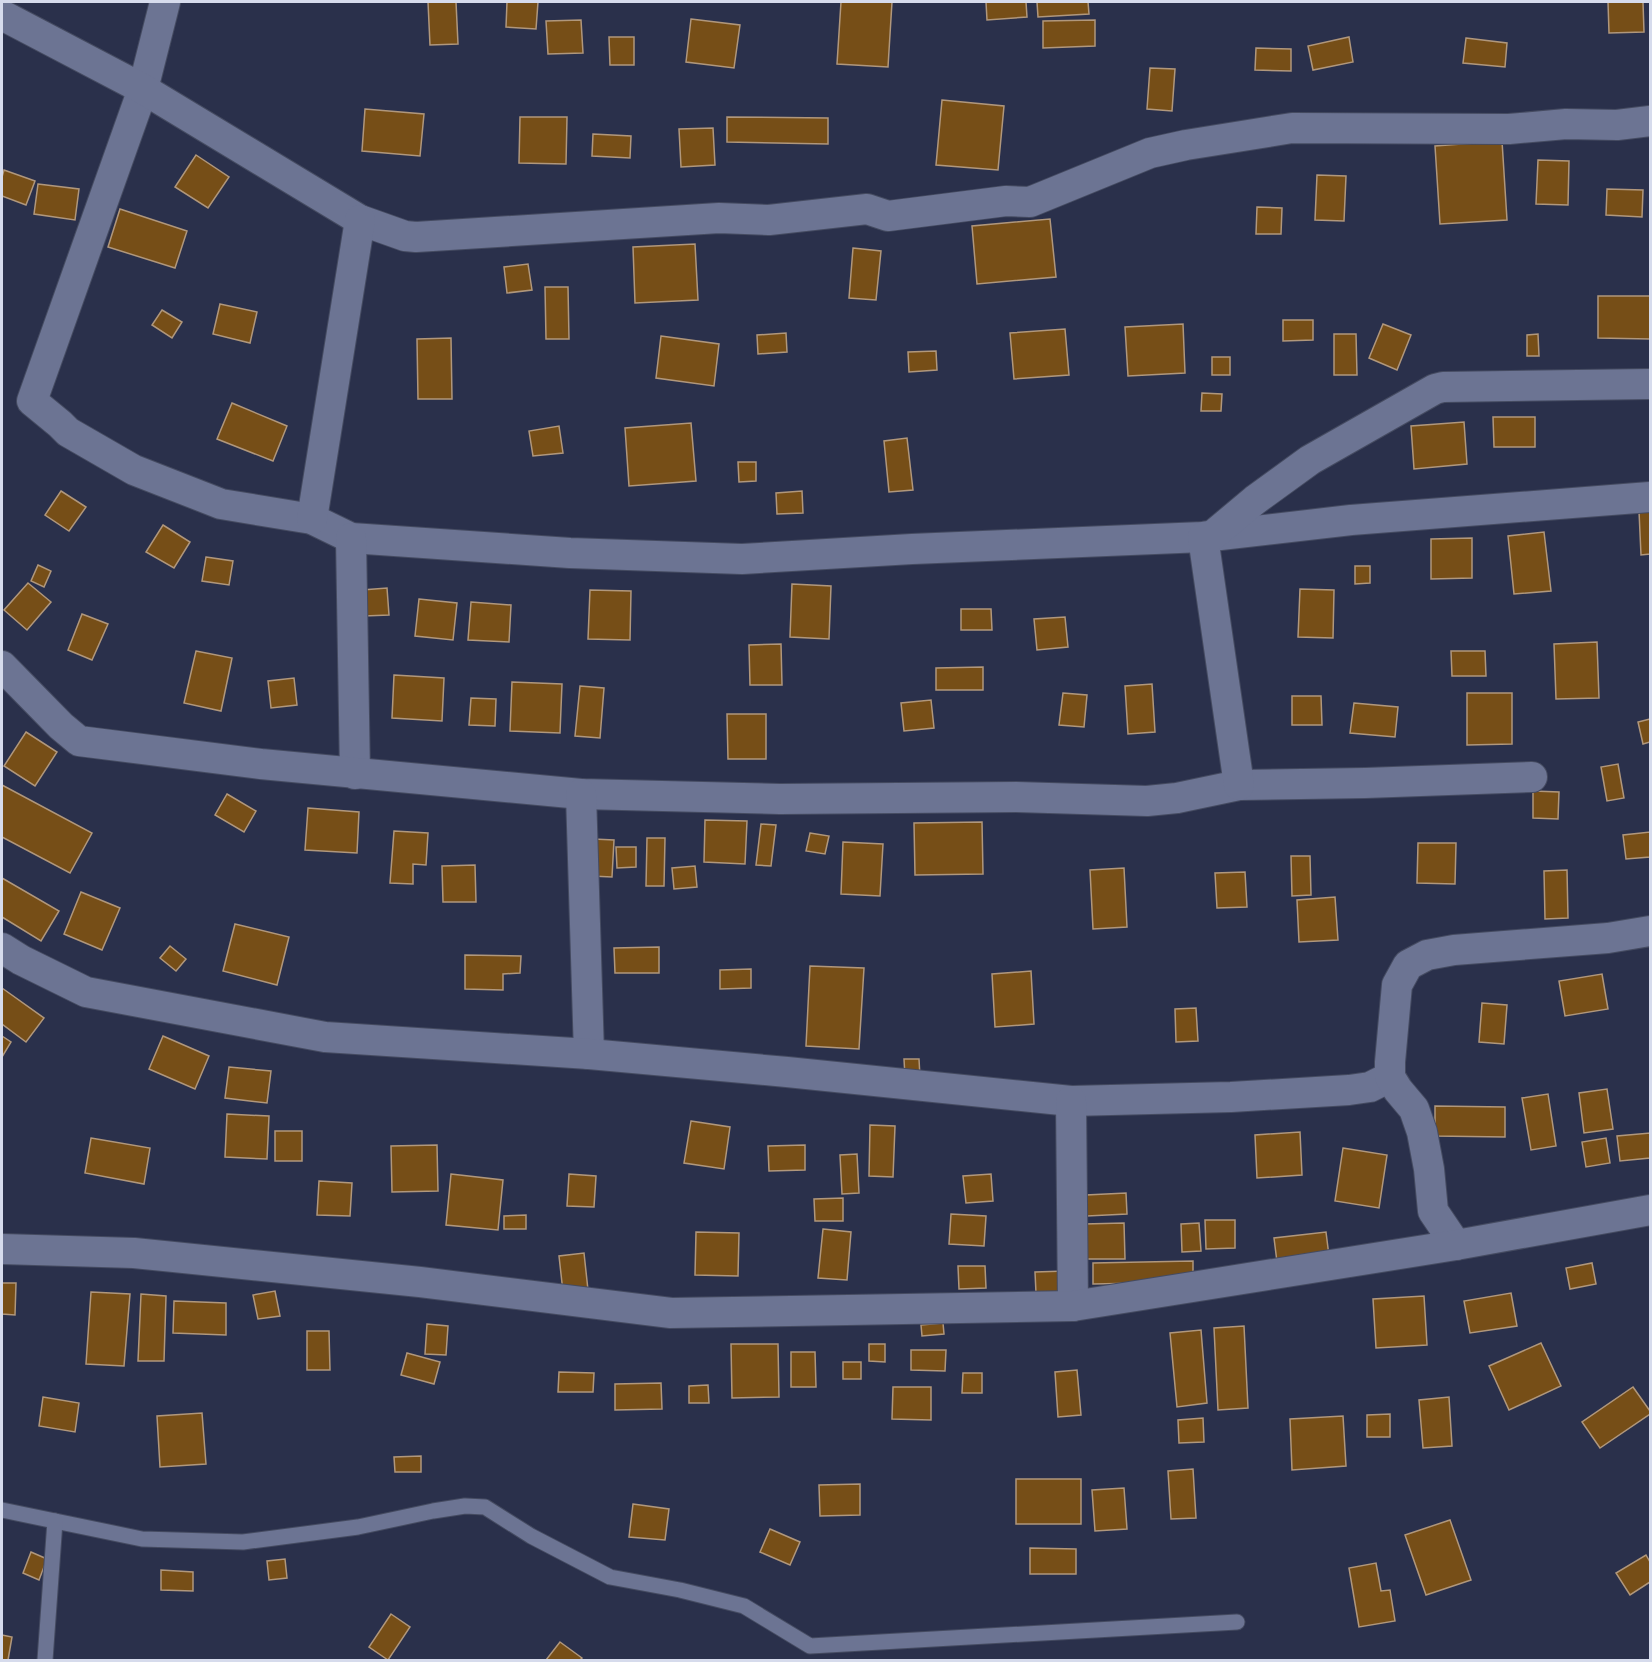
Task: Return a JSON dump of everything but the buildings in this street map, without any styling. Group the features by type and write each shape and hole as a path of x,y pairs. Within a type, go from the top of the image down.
{"street":[{"path":"165,2 143,89 32,401 68,432 134,470 221,504 312,519 351,538 570,553 742,559 912,549 1208,537 1350,520 1650,497"},
{"path":"2,15 143,89 360,220 405,236 416,237 719,218 769,220 867,209 888,216 1006,201 1030,202 1150,153 1292,128 1509,129 1566,124 1617,125 1650,121"},
{"path":"312,519 360,220"},
{"path":"1208,537 1310,459 1435,389 1443,387 1650,384"},
{"path":"1208,537 1239,785"},
{"path":"351,538 355,774"},
{"path":"2,666 60,726 79,741 355,774 581,794 780,800 1016,797 1147,801 1177,798 1239,785 1532,777"},
{"path":"581,794 589,1054"},
{"path":"1456,1245 1433,1211 1429,1169 1422,1132 1414,1110 1390,1077 1397,986 1408,965 1427,955 1454,951 1608,938 1650,931"},
{"path":"2,948 21,960 86,992 325,1038 589,1054 1071,1101 1231,1097 1349,1090 1370,1087 1390,1077"},
{"path":"1071,1101 1073,1306"},
{"path":"2,1249 134,1253 420,1282 671,1313 1073,1306 1456,1245 1650,1210"}],"lane":[{"path":"2,1510 142,1539 243,1542 358,1527 432,1510 465,1506 485,1507 531,1536 610,1577 680,1590 744,1606 810,1646 1237,1622"},
{"path":"45,1660 55,1521"}]}
